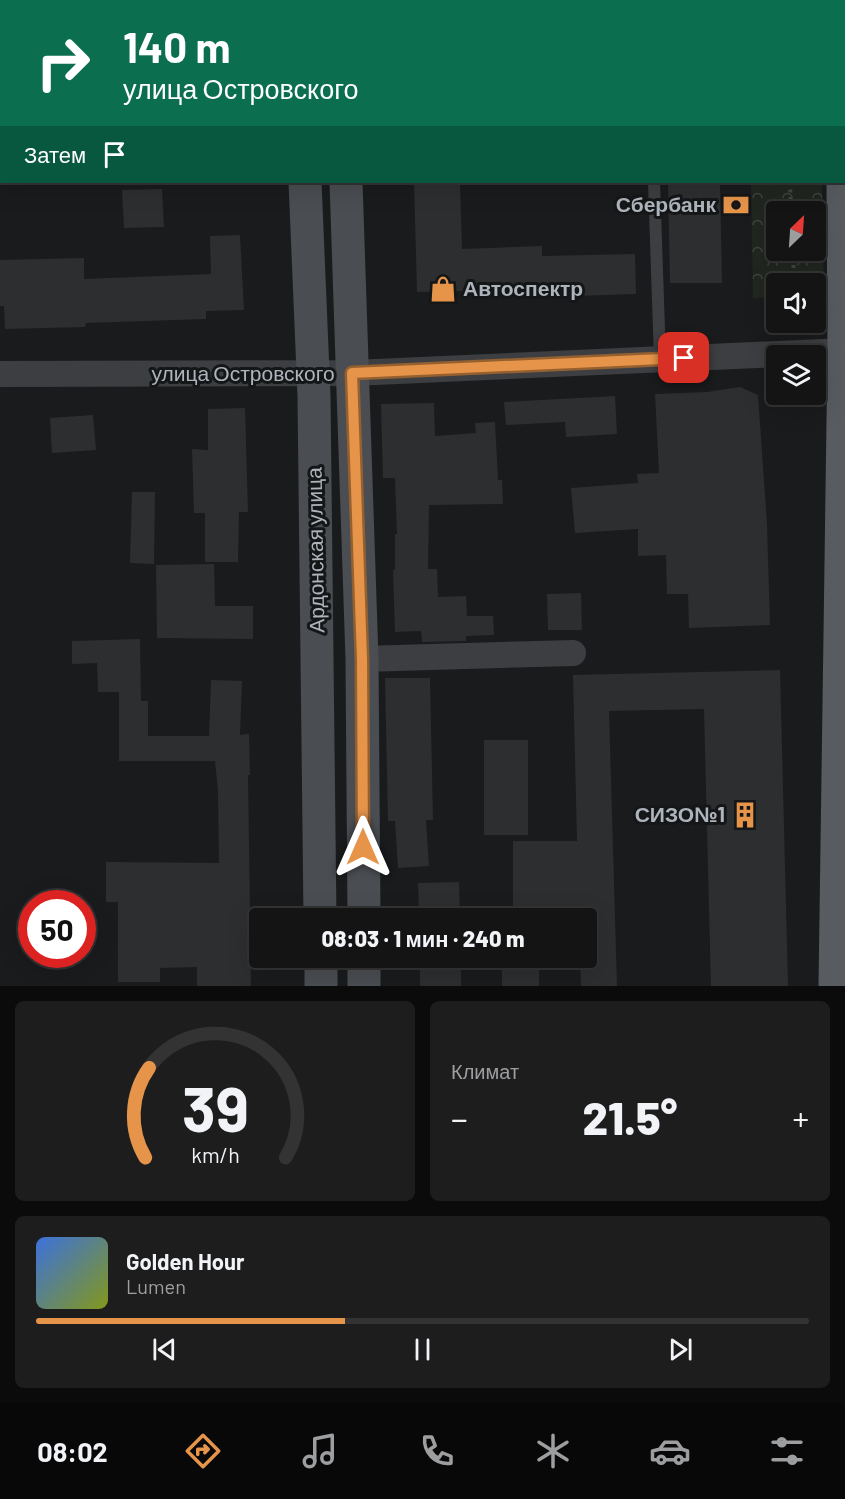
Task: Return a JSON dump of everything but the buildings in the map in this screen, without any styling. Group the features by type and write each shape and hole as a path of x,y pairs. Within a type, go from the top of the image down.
{"main road":[{"name":"Ардонская улица","path":"305,183 312,374 320,908"},
{"name":"Ардонская улица","path":"346,183 362,659 364,908"},
{"path":"835,986 844,351 843,183"},
{"path":"321,968 321,986"},
{"path":"364,968 364,986"}],"street":[{"name":"улица Островского","path":"0,374 352,373 844,351"},
{"path":"362,659 573,653"}],"lane":[{"path":"654,183 660,359"}],"path":[{"path":"790,183 791,201"}],"green space":[{"path":"751,183 822,183 822,201 766,201 766,261 823,261 824,273 766,273 766,297 753,298"}],"place":[{"name":"Сбербанк","path":"736,205"},
{"name":"Автоспектр","path":"443,289"},
{"name":"СИЗО№1","path":"745,815"}],"route":[{"path":"363,847 362,659 352,373 684,358"}]}
